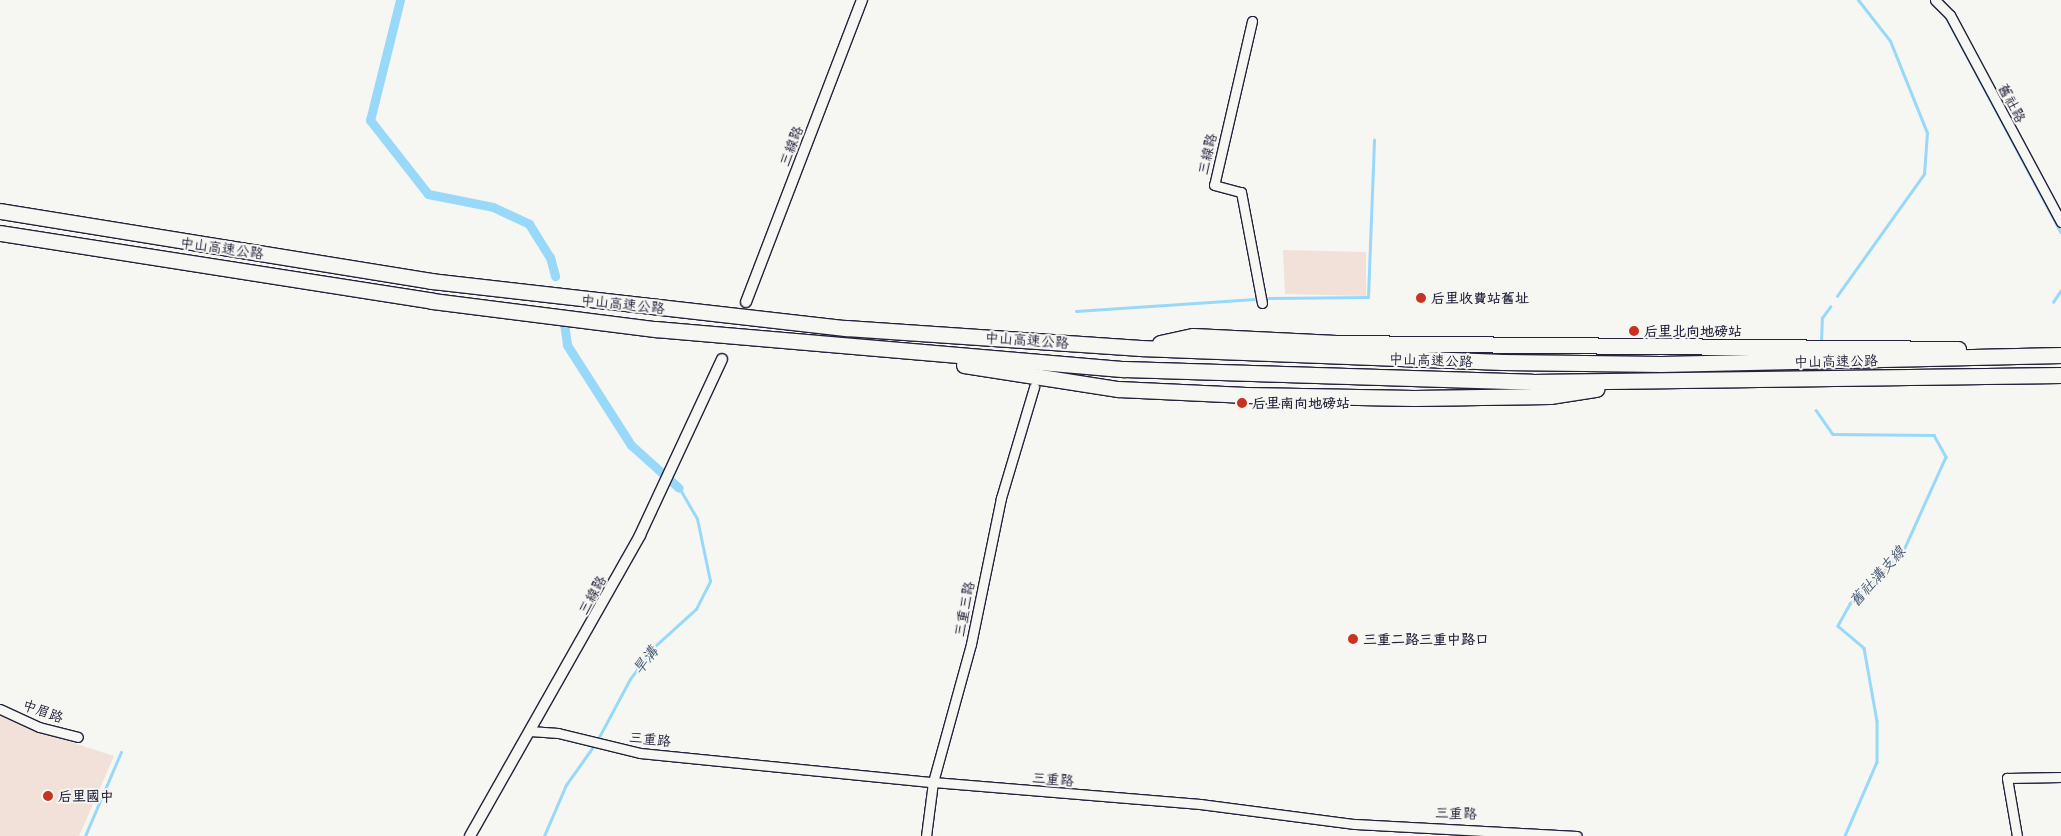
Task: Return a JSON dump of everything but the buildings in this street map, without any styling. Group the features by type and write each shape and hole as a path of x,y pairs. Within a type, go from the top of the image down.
{"highway":[{"name":"中山高速公路","path":"0,211 524,293 846,328 1140,348 1661,364 2061,356"},
{"name":"中山高速公路","path":"0,233 432,301 807,343 1124,370 1427,380 1659,381 2061,375"},
{"path":"807,343 1128,390 1453,397 1550,396 1659,381"}],"street":[{"name":"三線路","path":"746,302 862,0"},
{"name":"舊社路","path":"1935,0 1950,15 2061,222"},
{"name":"三線路","path":"1252,21 1214,185 1241,192 1262,303"},
{"name":"三線路","path":"470,836 640,535 722,359"},
{"name":"三重三路","path":"926,836 933,782 972,644 1001,498 1034,387"},
{"name":"中眉路","path":"0,709 39,727 78,737"},
{"name":"三重路","path":"530,731 558,733 640,753 933,782 1208,805 1355,824 1577,836"},
{"path":"2017,836 2007,778 2061,777"}],"shaded area":[{"path":"1283,250 1366,252 1366,296 1285,294"},
{"name":"后里國中","path":"0,713 37,731 114,756 79,836 0,836"}],"waterway":[{"path":"400,0 370,120 428,194 493,207 529,224 550,257 555,276"},
{"path":"1837,296 1924,174 1927,133 1890,41 1858,0"},
{"path":"1945,15 2061,232"},
{"path":"1264,298 1368,297 1374,140"},
{"path":"2053,302 2061,290"},
{"path":"1076,311 1259,299"},
{"path":"1821,343 1822,318 1830,307"},
{"path":"564,323 567,345 631,445 679,488"},
{"name":"舊社溝支線","path":"1816,410 1833,434 1934,435 1946,457 1904,550 1850,604 1838,626 1864,648 1877,721 1877,762 1845,836"},
{"name":"旱溝","path":"598,739 630,679 653,648 696,609 710,581 697,519 679,488"},
{"name":"旱溝","path":"544,836 566,785 595,744"},
{"path":"85,836 121,752"}],"place":[{"name":"后里收費站舊址","path":"1421,298"},
{"name":"后里北向地磅站","path":"1634,331"},
{"name":"后里南向地磅站","path":"1242,403"},
{"name":"三重二路三重中路口","path":"1353,639"},
{"name":"后里國中","path":"48,796"}]}
